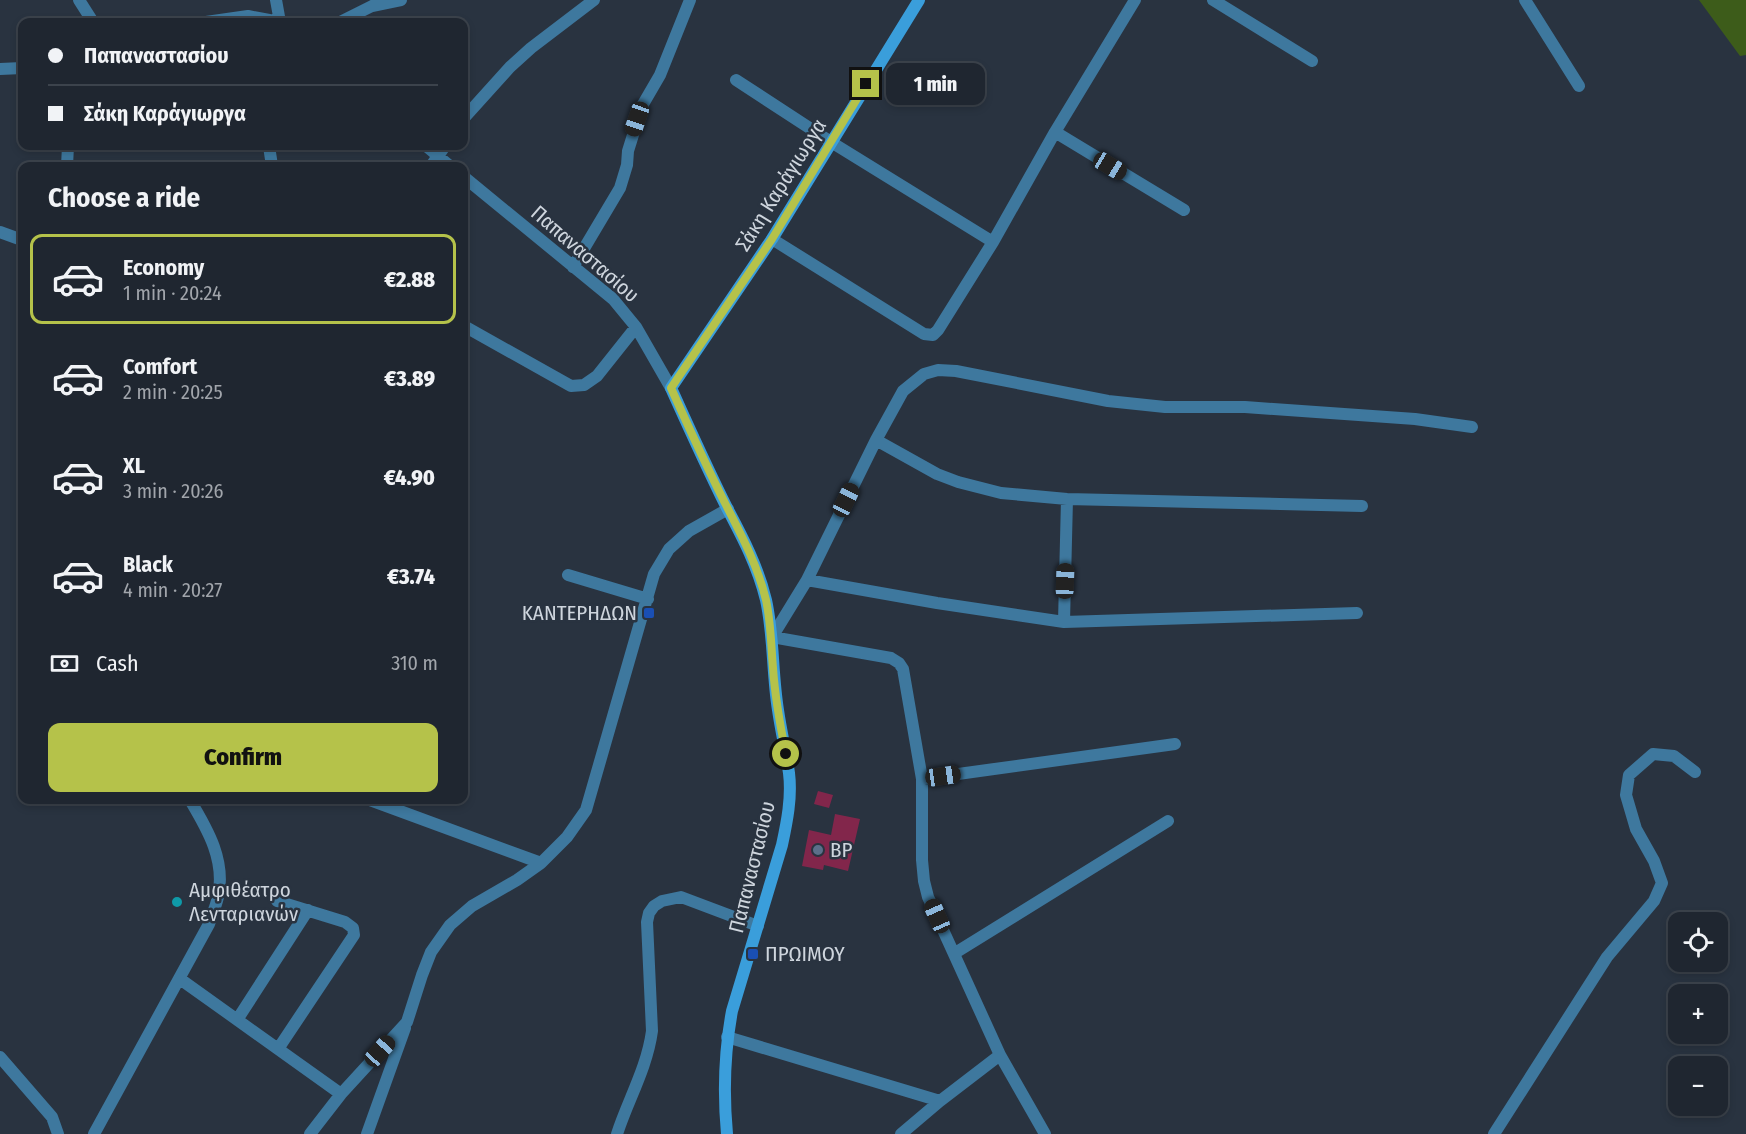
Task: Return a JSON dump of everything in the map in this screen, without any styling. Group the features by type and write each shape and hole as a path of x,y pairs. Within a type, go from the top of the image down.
{"street":[{"path":"79,0 90,18"},
{"path":"276,0 279,18"},
{"path":"348,18 372,6 401,0"},
{"path":"468,114 510,67 531,48 594,0"},
{"path":"573,267 620,188 627,165 630,142 642,106 660,75 690,0"},
{"name":"Σάκη Καράγιωργα","path":"671,388 772,239 919,0"},
{"path":"772,239 924,334 933,335 993,242 1055,132 1135,0"},
{"path":"1213,0 1312,61"},
{"path":"1525,0 1580,86"},
{"path":"0,69 18,68"},
{"path":"736,80 993,242"},
{"path":"1055,132 1184,210"},
{"name":"Παπαναστασίου","path":"468,180 613,299 636,327 671,388 758,571 772,637 772,667 789,775 790,796 782,845 732,1011 727,1037 724,1063 727,1134"},
{"path":"0,232 18,239"},
{"path":"468,328 571,386 584,385 597,376 636,327"},
{"path":"1045,1134 1000,1055 928,897 922,860 921,778 903,669 891,658 883,656 772,637 807,580 876,440 903,391 924,374 938,370 956,371 1097,399 1142,405 1245,407 1415,420 1472,427"},
{"path":"876,440 937,474 1001,494 1067,499 1362,506"},
{"path":"1064,621 1067,499"},
{"path":"367,1134 431,952 450,925 472,906 541,863 567,837 586,810 654,574 669,549 689,531 728,508"},
{"path":"568,575 648,599"},
{"path":"807,580 937,603 1064,621 1358,613"},
{"path":"921,778 1175,744"},
{"path":"1494,1134 1607,957 1654,901 1662,883 1654,861 1636,829 1626,795 1629,775 1653,754 1674,756 1695,772"},
{"path":"94,1134 209,924 219,896 219,866 215,847 192,804"},
{"path":"381,804 541,863"},
{"path":"955,953 1168,821"},
{"path":"617,1134 650,1044 652,1018 647,922 649,913 662,901 681,897 758,926"},
{"path":"277,901 345,922 352,928 354,935 278,1049"},
{"path":"237,1020 308,910"},
{"path":"180,979 341,1094"},
{"path":"310,1134 341,1094 407,1022"},
{"path":"727,1037 940,1101"},
{"path":"901,1134 1000,1055"},
{"path":"0,1058 52,1117 58,1134"},
{"path":"1030,1134 1038,1122"}],"green space":[{"path":"1699,0 1746,0 1746,55 1740,56"}],"building":[{"path":"818,791 833,795 829,808 814,804"},
{"path":"835,814 860,819 848,871 824,865 823,870 802,866 809,830 831,835"}],"place":[{"name":"ΚΑΝΤΕΡΗΔΩΝ","path":"649,613"},
{"name":"BP","path":"818,850"},
{"name":"Αμφιθέατρο Λενταριανών","path":"177,902"},
{"name":"ΠΡΩΙΜΟΥ","path":"753,954"}],"route":[{"path":"786,754 772,667 772,637 758,571 671,388 772,239 866,84"}]}
